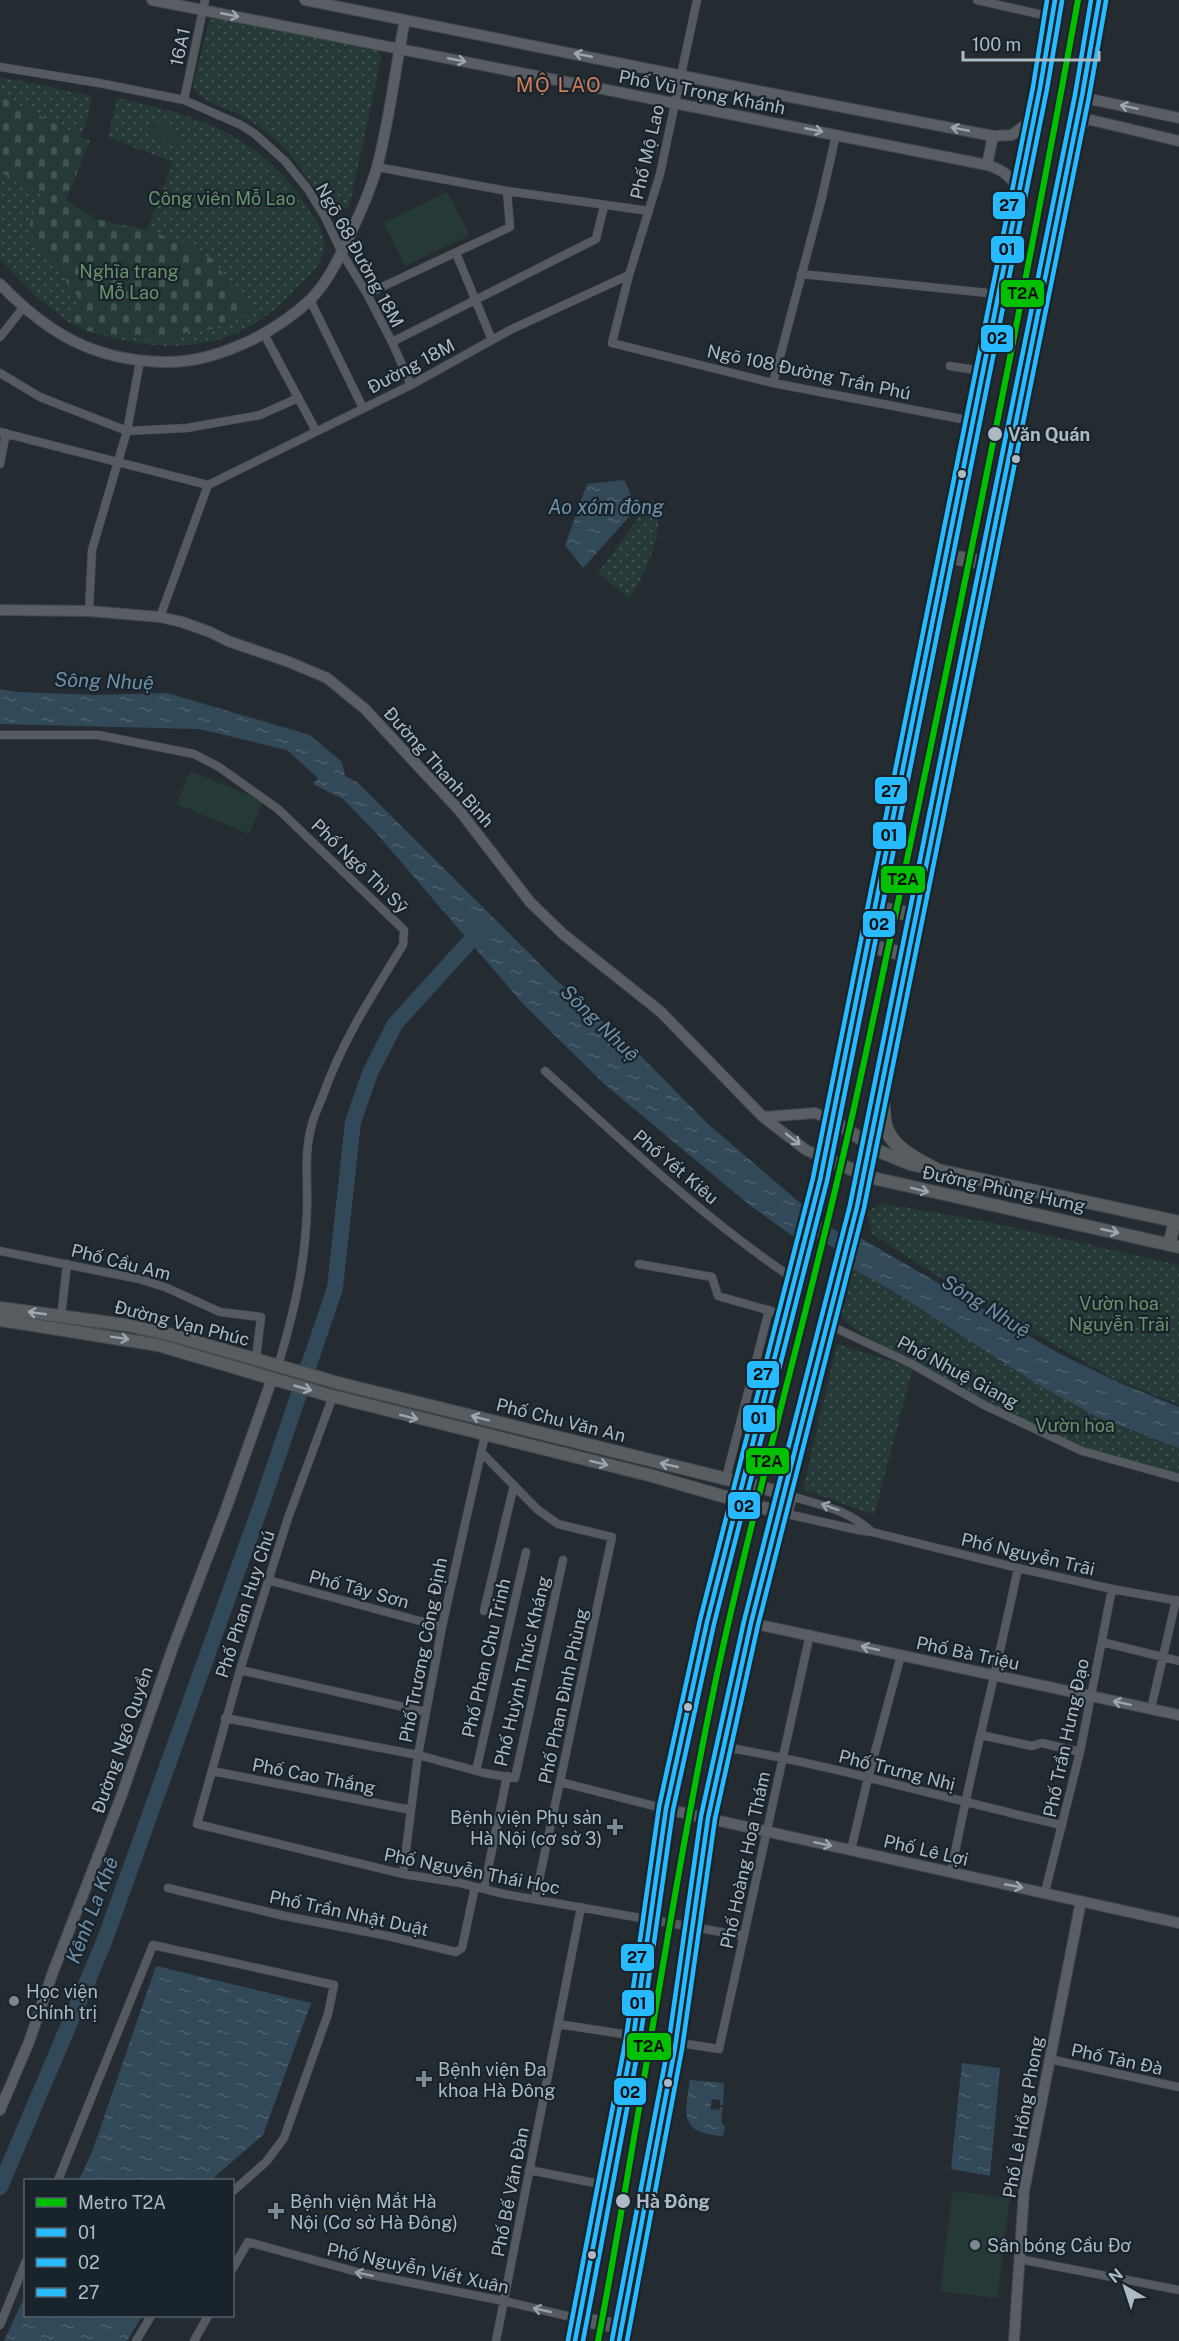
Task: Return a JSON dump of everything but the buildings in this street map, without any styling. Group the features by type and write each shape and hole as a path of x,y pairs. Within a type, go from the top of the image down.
{"highway":[{"path":"575,2341 634,2035 666,1809 737,1499 820,1180 1055,0"},
{"path":"619,2341 676,2042 708,1818 751,1623 788,1494 827,1324 857,1208 1083,90 1099,0"},
{"path":"945,556 987,563"},
{"path":"873,908 916,915"},
{"path":"866,945 907,955"},
{"path":"880,1090 885,1125 890,1134 910,1157 934,1169"},
{"path":"580,2319 622,2326"}],"main road":[{"name":"Đường Phùng Hưng","path":"831,1120 880,1152 910,1164 1177,1222"},
{"name":"Đường Phùng Hưng","path":"824,1158 864,1174 943,1196 1174,1246"},
{"path":"1174,1246 1177,1222"},
{"name":"Đường Vạn Phúc","path":"0,1308 126,1325 335,1382"},
{"name":"Đường Vạn Phúc","path":"0,1320 158,1345 330,1396"},
{"path":"189,1354 193,1342"},
{"path":"330,1396 342,1391 335,1382"},
{"name":"Phố Chu Văn An","path":"335,1382 788,1494"},
{"name":"Phố Chu Văn An","path":"330,1396 722,1494 783,1513"},
{"path":"389,1412 386,1402 393,1396"},
{"path":"551,1451 555,1438"},
{"path":"722,1494 726,1478"}],"street":[{"name":"Phố Vũ Trọng Khánh","path":"152,0 204,5 399,49 987,165 996,168 1012,180 1017,187 1018,195"},
{"name":"Phố Vũ Trọng Khánh","path":"305,0 335,3 405,20 993,136 1011,135 1033,119"},
{"name":"Phố Mộ Lao","path":"641,350 612,344 629,275 660,174 697,0"},
{"path":"977,0 1052,17"},
{"name":"16A1","path":"184,100 204,5"},
{"path":"0,284 23,308 61,336 79,345 140,361 174,362 203,359 232,350 264,334 310,300 342,253 362,211 377,168 405,20"},
{"name":"Ngõ 68 Đường 18M","path":"0,67 89,81 184,100 241,125 277,153 307,188 367,294 411,385"},
{"path":"1083,90 1090,99 1179,118"},
{"path":"1105,123 1108,103"},
{"path":"1074,134 1087,119 1179,141"},
{"path":"773,383 836,135"},
{"path":"987,165 993,136"},
{"path":"377,168 507,192 649,212"},
{"path":"367,294 510,227 507,192"},
{"path":"392,342 596,239 604,206"},
{"path":"456,253 492,340"},
{"path":"801,274 998,294"},
{"name":"Đường 18M","path":"208,485 411,385 492,340 629,275"},
{"path":"310,300 363,408"},
{"path":"0,337 23,308"},
{"path":"264,334 316,431"},
{"name":"Ngõ 108 Đường Trần Phú","path":"641,350 773,383 972,421"},
{"path":"89,611 92,550 116,463 128,431 140,361"},
{"path":"950,366 982,371"},
{"path":"0,373 40,397 128,431 187,428 260,415 298,398"},
{"path":"0,464 3,433 208,485 160,617"},
{"name":"Đường Thanh Bình","path":"0,609 89,611 160,617 210,632 228,641 321,675 365,709 459,810 530,903 563,934 667,1018 764,1117 806,1149 824,1158"},
{"name":"Phố Ngô Thì Sỹ","path":"0,735 98,735 194,754 219,767 278,809 404,930 403,945 345,1041 311,1128 306,1168 307,1208 302,1275 280,1367"},
{"name":"Phố Yết Kiêu","path":"544,1071 645,1163 748,1246 796,1272"},
{"path":"764,1117 814,1113 831,1120"},
{"name":"Phố Cầu Am","path":"0,1251 139,1279 165,1287 220,1312 261,1317 256,1359"},
{"path":"639,1264 712,1277 718,1296 785,1315"},
{"path":"61,1317 67,1266"},
{"path":"726,1478 769,1310"},
{"name":"Phố Nhuệ Giang","path":"827,1324 912,1364 984,1405 1082,1451 1179,1478"},
{"name":"Đường Ngô Quyền","path":"0,2110 29,2042 121,1797 172,1650 275,1380"},
{"name":"Phố Phan Huy Chú","path":"197,1824 225,1718 268,1580 330,1396"},
{"name":"Phố Trương Công Định","path":"403,1874 418,1755 426,1712 442,1627 485,1435"},
{"path":"481,1452 514,1485 484,1611"},
{"name":"Phố Phan Đình Phùng","path":"514,1485 538,1510 558,1524 612,1537 535,1899"},
{"name":"Phố Nguyễn Trãi","path":"788,1494 856,1517 872,1532"},
{"name":"Phố Nguyễn Trãi","path":"783,1513 1112,1589 1178,1600"},
{"name":"Phố Phan Chu Trinh","path":"476,1771 526,1552"},
{"name":"Phố Huỳnh Thúc Kháng","path":"484,1889 507,1776 515,1778 563,1560"},
{"path":"951,1873 964,1803 996,1675 1018,1568"},
{"name":"Phố Tây Sơn","path":"268,1580 442,1627"},
{"name":"Phố Trần Hưng Đạo","path":"1045,1892 1080,1752 1112,1589"},
{"path":"1150,1708 1178,1600"},
{"name":"Phố Bà Triệu","path":"751,1623 1179,1715"},
{"name":"Phố Hoàng Hoa Thám","path":"676,2042 719,2049 810,1634"},
{"path":"1102,1642 1179,1661"},
{"path":"851,1850 901,1655"},
{"path":"240,1670 426,1712"},
{"path":"225,1718 418,1755 476,1771 507,1776"},
{"path":"981,1735 1032,1746 1042,1743 1080,1752"},
{"name":"Phố Trưng Nhị","path":"724,1747 783,1757 964,1803 1062,1825"},
{"name":"Phố Cao Thắng","path":"212,1772 411,1810"},
{"path":"560,1782 666,1809"},
{"name":"Phố Lê Lợi","path":"666,1809 1179,1923"},
{"name":"Phố Nguyễn Thái Học","path":"197,1824 403,1874 650,1921 744,1936"},
{"name":"Phố Trần Nhật Duật","path":"168,1888 285,1916 456,1952 462,1948 476,1887"},
{"name":"Phố Lê Hồng Phong","path":"1014,2341 1024,2191 1081,1901"},
{"name":"Phố Bế Văn Đàn","path":"496,2341 581,1907"},
{"path":"59,2179 153,1945 334,1985 328,2014 284,2138 266,2162 234,2190"},
{"path":"558,2024 676,2042"},
{"name":"Phố Tản Đà","path":"1049,2059 1179,2087"},
{"path":"529,2170 605,2185"},
{"name":"Phố Nguyễn Viết Xuân","path":"234,2266 248,2242 360,2273 504,2301 580,2319"},
{"path":"1019,2259 1179,2290"},
{"path":"0,2325 24,2266"},
{"path":"136,2341 150,2317"},
{"path":"194,2341 207,2317"}],"green space":[{"path":"210,17 378,50 381,59 349,208 328,210 302,170 270,135 244,117 210,102 193,87"},
{"path":"0,77 92,96 87,120 80,137 0,96"},
{"name":"Nghĩa trang Mỗ Lao","path":"0,96 90,141 66,200 96,219 147,230 182,242 211,258 253,313 212,329 187,332 167,342 87,331 71,324 78,297 29,232 31,218 43,195 0,172"},
{"name":"Công viên Mỗ Lao","path":"117,98 172,111 198,120 246,144 267,160 287,180 315,220 324,243 321,260 309,276 273,311 249,327 224,338 199,344 172,346 116,339 87,331 167,342 187,332 212,329 182,242 147,230 173,162 108,137"},
{"path":"152,120 182,132 177,146 147,134"},
{"path":"0,172 44,195 31,218 29,232 78,297 71,324 34,295 0,259"},
{"path":"447,192 470,235 405,266 384,223"},
{"path":"652,499 658,515 656,538 644,571 629,599 598,573"},
{"path":"190,771 263,801 249,834 177,804"},
{"name":"Vườn hoa Nguyễn Trãi","path":"881,1203 988,1222 1179,1265 1179,1405 1110,1377 958,1289 872,1234 867,1212"},
{"name":"Vườn hoa","path":"852,1267 886,1285 1050,1391 1084,1410 1133,1432 1179,1446 1179,1476 1083,1450 985,1404 857,1331 841,1316 838,1307 838,1295 842,1282"},
{"path":"837,1344 913,1368 874,1515 803,1489"},
{"name":"Sân bóng Cầu Đơ","path":"953,2191 1010,2198 997,2298 940,2291"}],"water":[{"name":"Ao xóm đông","path":"624,480 637,508 583,568 565,545 587,484"},
{"path":"0,689 17,692 94,695 167,693 310,735 342,762 345,776 357,782 554,978 637,1052 707,1123 806,1208 798,1240 747,1203 603,1083 523,1004 378,835 343,799 313,784 318,778 287,750 199,729 0,724"},
{"path":"852,1233 1060,1354 1120,1383 1179,1407 1179,1448 1097,1417 1037,1384 893,1291 844,1264"},
{"path":"156,1966 311,2003 263,2135 212,2179 79,2179 92,2152"},
{"path":"962,2063 1000,2068 990,2176 951,2169"},
{"path":"690,2080 724,2083 723,2105 720,2105 720,2100 712,2099 710,2109 719,2110 723,2107 721,2122 725,2127 723,2136 699,2131 688,2120 686,2113"},
{"path":"24,2298 24,2317 141,2317 127,2341 4,2341"}],"waterway":[{"name":"Kênh La Khê","path":"0,2187 104,1942 263,1500 335,1288 353,1122 370,1073 395,1024 482,928"},
{"name":"Sông Nhuệ","path":"797,1217 860,1254"}],"metro line":[{"name":"T2A","path":"598,2341 699,1761 747,1541 833,1199 867,1046 991,454 1078,0"}],"transit line":[{"name":"27","path":"568,2340 626,2038 659,1807 700,1620 813,1178 1033,87 1047,0"},
{"name":"01","path":"575,2341 633,2039 666,1809 707,1622 820,1180 1040,88 1055,0"},
{"name":"27","path":"612,2340 668,2047 701,1816 744,1621 850,1205 1075,95 1091,0"},
{"name":"01","path":"619,2341 675,2048 708,1818 751,1623 857,1207 1082,96 1099,0"},
{"name":"02","path":"583,2341 640,2040 673,1810 714,1624 827,1181 1047,89 1062,1"},
{"name":"02","path":"627,2341 682,2049 715,1819 758,1625 864,1208 1089,97 1106,1"}],"place":[{"name":"Văn Quán","path":"995,434"},
{"name":"Bệnh viện Phụ sản Hà Nội (cơ sở 3)","path":"615,1827"},
{"name":"Học viện Chính trị","path":"14,2001"},
{"name":"Bệnh viện Đa khoa Hà Đông","path":"424,2079"},
{"name":"Hà Đông","path":"623,2201"},
{"name":"Bệnh viện Mắt Hà Nội (Cơ sở Hà Đông)","path":"276,2211"},
{"name":"Sân bóng Cầu Đơ","path":"975,2245"}],"district":[{"name":"MỘ LAO","path":"559,85"}]}
